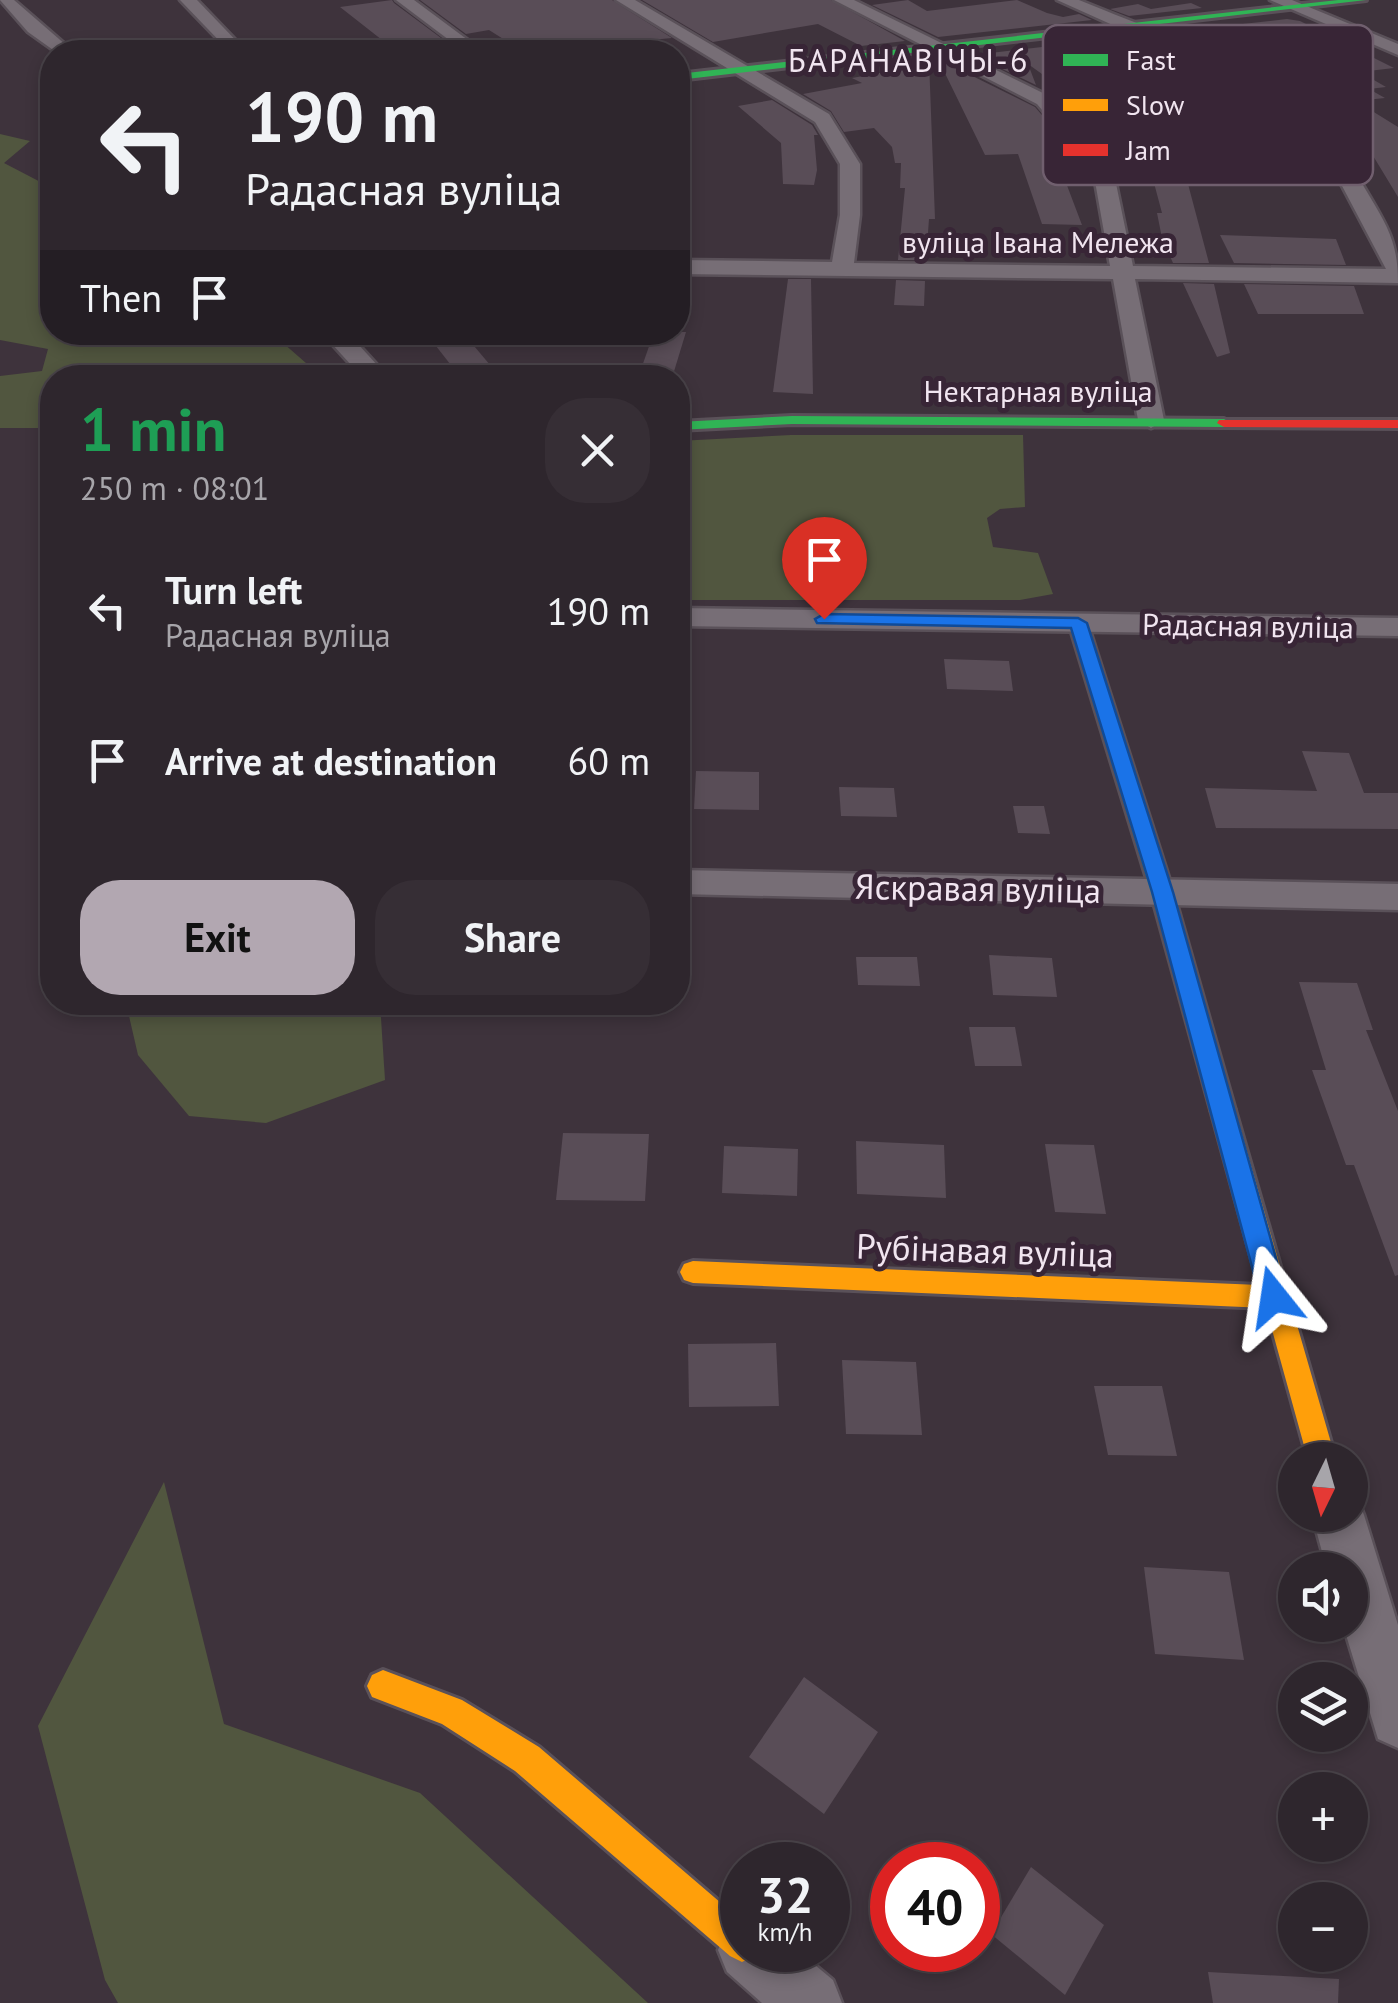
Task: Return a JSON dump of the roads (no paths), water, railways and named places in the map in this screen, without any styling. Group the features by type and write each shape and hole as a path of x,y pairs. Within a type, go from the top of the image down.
{"street":[{"path":"5,0 49,40"},
{"path":"188,0 227,40"},
{"path":"404,0 459,40"},
{"path":"624,0 822,118 850,164 850,215 842,270"},
{"path":"842,0 1043,101"},
{"path":"1065,0 1126,25"},
{"path":"1135,25 1288,4 1362,0"},
{"path":"1288,4 1338,25"},
{"path":"690,76 1043,36"},
{"path":"1373,40 1398,50"},
{"path":"1106,185 1151,420"},
{"path":"1354,185 1398,274"},
{"name":"вуліца Івана Мележа","path":"690,267 1398,274"},
{"path":"345,345 365,365"},
{"name":"Нектарная вуліца","path":"690,425 792,420 1398,424"},
{"name":"Радасная вуліца","path":"690,617 1398,628"},
{"path":"1078,623 1162,892 1317,1442"},
{"name":"Яскравая вуліца","path":"690,882 1398,897"},
{"name":"Рубінавая вуліца","path":"693,1272 1274,1297"},
{"path":"1343,1532 1398,1719"},
{"path":"383,1686 451,1711 528,1759 720,1925"},
{"path":"774,1972 810,2003"}],"district":[{"name":"БАРАНАВІЧЫ-6","path":"909,60"}]}
